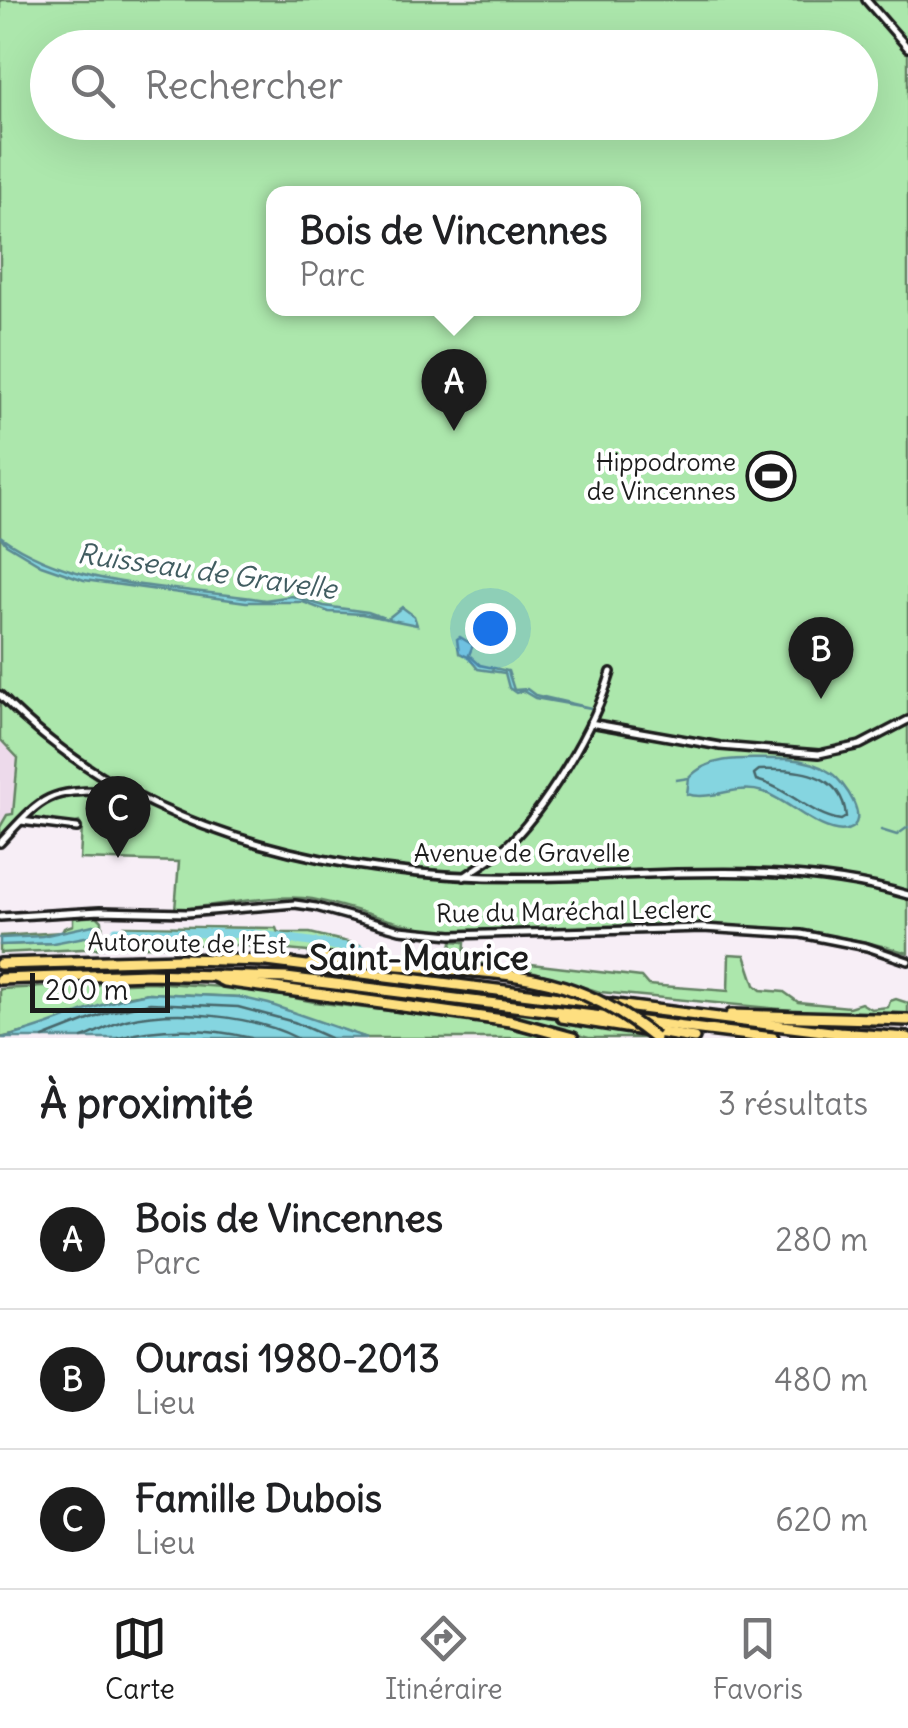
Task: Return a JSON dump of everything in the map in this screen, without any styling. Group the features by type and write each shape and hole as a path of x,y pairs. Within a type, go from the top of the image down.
{"highway":[{"name":"Autoroute de l’Est","path":"0,964 181,958 308,965 839,1033 908,1038"},
{"path":"308,965 324,960 506,973 566,985 605,1003 655,1038"},
{"name":"Autoroute de l’Est","path":"0,979 212,974 335,982 773,1038"},
{"path":"212,974 224,982 510,1021 573,1038"},
{"path":"516,1006 526,1011 694,1038"},
{"path":"720,1016 744,1013 908,1020"}],"street":[{"path":"866,0 908,48"},
{"path":"461,878 492,858 522,830 548,795 590,723 611,672"},
{"name":"Avenue de Gravelle","path":"0,695 49,741 116,784 202,824 294,853 371,868 461,878 772,874 849,880 908,895"},
{"path":"590,723 720,746 819,754 860,745 908,720"},
{"path":"0,844 36,805 56,794 109,792 116,784"},
{"path":"21,821 77,828"},
{"name":"Rue du Maréchal Leclerc","path":"0,916 100,911 187,913 295,904 400,930 452,935 704,928 801,934 881,951 908,961"}],"shaded area":[{"path":"0,739 18,758 11,827 0,839"}],"green space":[{"path":"0,0 908,0 908,953 851,939 736,927 446,930 395,922 299,898 175,910 179,862 80,859 79,822 72,825 23,819 0,843 0,827 7,815 13,814 18,758 0,739"},
{"path":"97,916 102,921 103,948 0,953 0,945 53,943 94,925 46,936 0,936 62,932 73,925 73,918"},
{"path":"124,926 276,928 278,933 310,933 360,945 359,954 339,955 224,944 117,947"},
{"path":"452,941 465,942 464,961 506,967 511,961 524,960 641,977 648,985 728,991 729,954 745,955 755,985 761,990 784,992 798,1002 849,1007 861,1003 871,1009 888,1007 896,999 908,1003 908,1013 812,1012 600,992 535,972 449,965"},
{"path":"150,982 252,989 314,1002 500,1024 560,1038 367,1038 239,997 149,993 124,997 47,1027 0,1038 0,989"},
{"path":"348,991 641,1031 649,1038 589,1038 509,1017 347,995"}],"water":[{"name":"Ruisseau de Gravelle","path":"0,536 30,554 94,576 265,600 292,596 387,619 329,612 303,602 246,602 84,580 41,565 6,544"},
{"name":"Ruisseau de Gravelle","path":"402,607 414,616 417,625 387,619"},
{"path":"460,637 473,645 469,655 480,665 508,671 514,690 527,689 535,695 591,708 535,698 523,691 516,693 509,688 505,673 478,669 459,653"},
{"path":"735,759 787,759 815,764 836,777 857,811 854,826 847,830 827,828 772,796 753,790 705,796 687,794 689,778 709,764"},
{"path":"93,925 100,927 101,934 53,943 0,945 0,938 42,936"},
{"path":"149,993 239,997 367,1038 2,1038"}],"waterway":[{"name":"Ruisseau de Gravelle","path":"676,780 689,778"},
{"path":"881,830 897,835 908,827"},
{"path":"116,931 254,934 360,949"}],"place":[{"name":"Bois de Vincennes","path":"454,431"},
{"name":"Hippodrome de Vincennes","path":"771,476"},
{"name":"Ourasi 1980-2013","path":"821,699"},
{"name":"Famille Dubois","path":"118,858"}],"district":[{"name":"Saint-Maurice","path":"419,957"}]}
